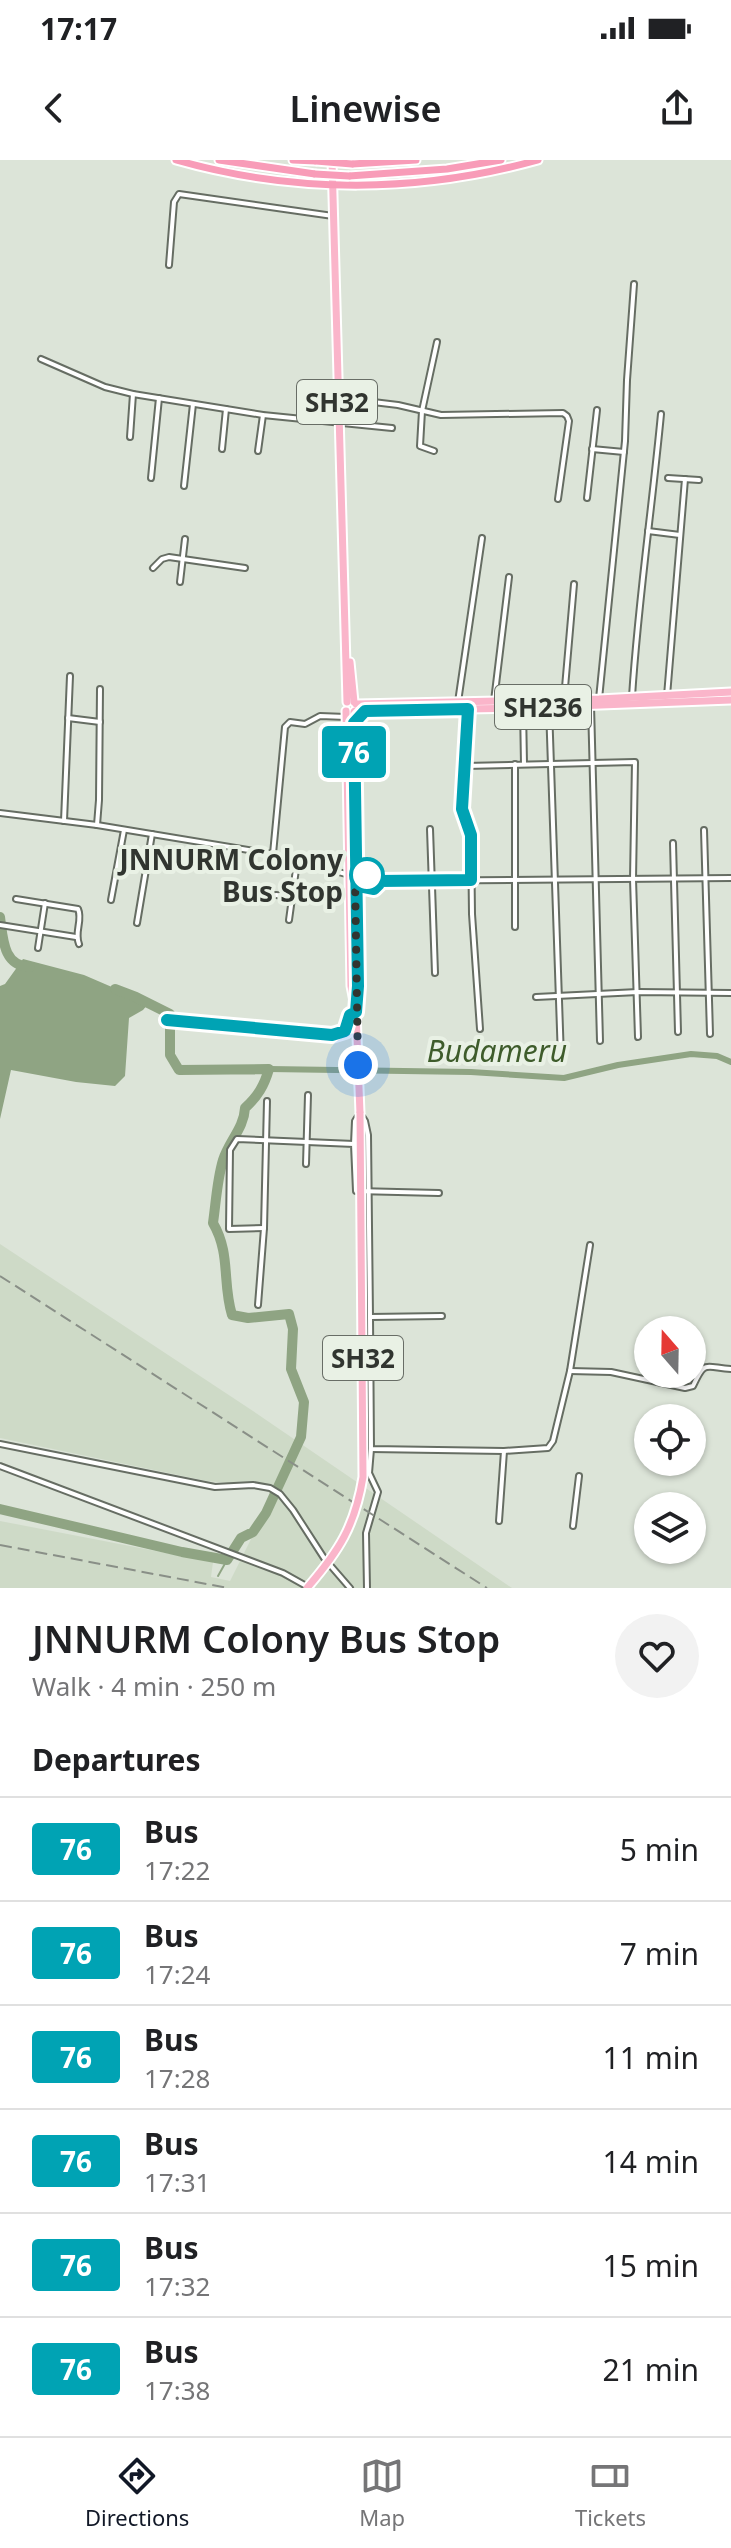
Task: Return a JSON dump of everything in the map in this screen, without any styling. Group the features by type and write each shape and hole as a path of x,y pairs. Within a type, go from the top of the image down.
{"highway":[{"path":"176,160 259,178 333,187 444,179 538,160"},
{"path":"219,160 349,176 403,174 501,160"},
{"path":"293,160 352,164 416,160"}],"main road":[{"name":"SH32","path":"332,160 337,398 356,876"},
{"name":"SH32","path":"308,1588 344,1540 357,1510 363,1477 360,1113 356,1012 351,986 356,876 354,723 351,708 354,685 347,644"},
{"path":"354,685 375,703"},
{"name":"SH236","path":"351,708 375,703 599,699 731,692"},
{"name":"SH236","path":"351,708 365,711 523,708 731,700"},
{"path":"354,723 365,711"}],"street":[{"path":"169,265 174,202 179,194 333,216"},
{"path":"599,699 624,452 634,284"},
{"path":"434,451 420,446 422,411 437,342"},
{"path":"41,359 105,387 133,394 263,415 392,428"},
{"path":"130,437 133,394"},
{"path":"151,478 159,398"},
{"path":"337,398 398,405 441,415 563,413 569,421 558,499"},
{"path":"184,486 193,404"},
{"path":"222,449 226,409"},
{"path":"587,498 597,410"},
{"path":"632,697 661,414"},
{"path":"258,451 263,415"},
{"path":"592,449 624,452"},
{"path":"668,478 699,480"},
{"path":"667,696 685,479"},
{"path":"648,531 680,535"},
{"path":"458,702 482,538"},
{"path":"180,582 185,539"},
{"path":"153,568 165,558 245,568"},
{"path":"494,701 509,577"},
{"path":"564,699 574,584"},
{"path":"64,821 70,676"},
{"path":"97,825 100,689"},
{"path":"591,705 600,1041"},
{"path":"549,707 561,1059"},
{"path":"273,854 285,727 290,722 305,724 320,716 351,708"},
{"path":"523,708 524,764"},
{"path":"468,709 462,809 471,835 480,1029"},
{"path":"68,718 100,722"},
{"path":"465,766 635,762 633,879 638,1037"},
{"path":"515,764 515,927"},
{"path":"0,813 97,825 273,854 356,876 373,874 379,881"},
{"path":"430,829 435,973"},
{"path":"111,900 124,830"},
{"path":"704,830 710,1034"},
{"path":"137,923 152,834"},
{"path":"673,843 678,1032"},
{"path":"289,920 297,862"},
{"path":"356,876 369,890 376,888 379,881"},
{"path":"379,881 731,878"},
{"path":"276,895 293,897"},
{"path":"16,899 78,909 80,915 76,937 79,944"},
{"path":"38,948 45,903"},
{"path":"2,925 76,937"},
{"path":"536,997 638,992 731,993"},
{"path":"167,1020 332,1035 345,1031 350,1015 356,1012"},
{"path":"306,1164 308,1095"},
{"path":"258,1305 264,1228 267,1101"},
{"path":"367,1588 366,1533 378,1492 369,1473 371,1449 369,1191 368,1135 360,1113 355,1121 354,1133 356,1191 369,1191 439,1193"},
{"path":"264,1228 229,1229 230,1150 237,1139 354,1144"},
{"path":"371,1449 504,1451 551,1446 570,1371 590,1245"},
{"path":"370,1317 442,1316"},
{"path":"570,1371 611,1372 685,1388 693,1386 698,1372 706,1367 731,1369"},
{"path":"0,1444 215,1487 253,1485 270,1488 280,1494 293,1510 324,1558 350,1588"},
{"path":"499,1521 504,1451"},
{"path":"0,1466 283,1573 308,1588"},
{"path":"573,1526 579,1476"}],"shaded area":[{"path":"23,959 84,975 149,1003 129,1018 125,1076 115,1086 11,1070 0,1119 0,986 5,984"},
{"path":"0,1244 253,1411 512,1588 0,1588 0,1521 213,1562 211,1577 230,1581 274,1493 249,1485 207,1481 0,1438"}],"waterway":[{"path":"0,917 9,957 30,967"},
{"name":"Budameru","path":"0,1509 227,1560 241,1538 253,1532 266,1513 301,1437 304,1402 291,1369 293,1329 289,1314 248,1318 232,1315 222,1246 213,1223 223,1160 242,1122 245,1108 260,1090 269,1069 179,1070 170,1055 170,1014 115,989"},
{"name":"Budameru","path":"269,1069 471,1072 564,1078 618,1065 691,1054 717,1056 731,1062"},
{"path":"218,1576 227,1560"}],"railway":[{"path":"0,1276 487,1588"},
{"path":"0,1545 228,1588"}],"bus line":[{"name":"76","path":"167,1020 332,1035 345,1031 350,1015 356,1012 358,986 354,723 365,711 468,709 462,809 471,835 471,880 379,881 370,874 363,881 364,887 369,890 379,884"}],"place":[{"name":"JNNURM Colony Bus Stop","path":"367,875"}],"route":[{"path":"358,1065 355,876 364,879 367,875"}]}
